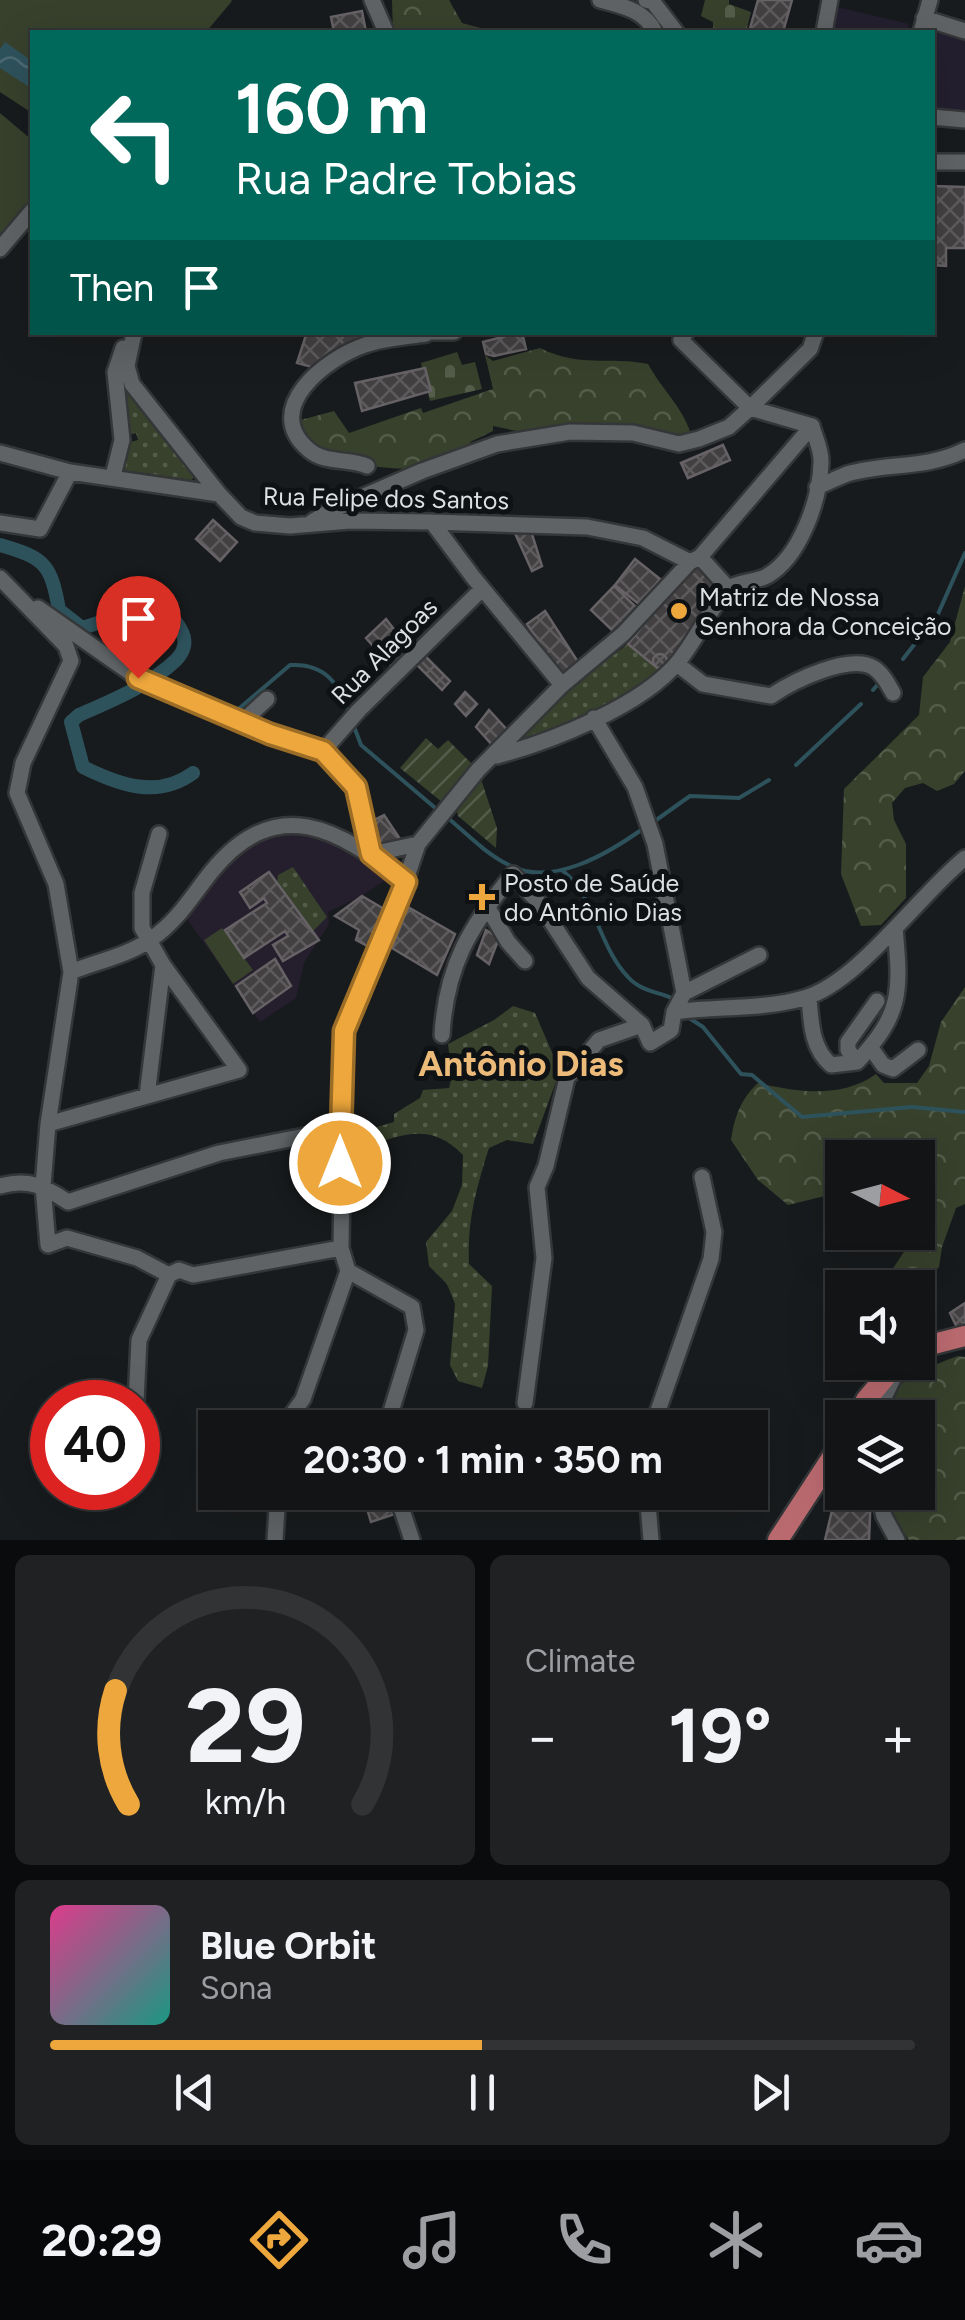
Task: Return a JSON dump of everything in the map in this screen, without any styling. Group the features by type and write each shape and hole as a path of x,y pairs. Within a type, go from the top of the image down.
{"main road":[{"path":"935,1344 965,1336"},
{"path":"866,1400 884,1380"},
{"path":"778,1540 825,1468"}],"street":[{"path":"372,0 385,30"},
{"path":"600,0 653,2 674,30"},
{"path":"824,30 830,0"},
{"path":"930,0 922,25 965,31"},
{"path":"624,3 646,17 653,30"},
{"path":"935,117 965,120"},
{"path":"935,162 965,162"},
{"path":"0,249 30,213"},
{"path":"113,476 122,440 115,372 123,347 132,335"},
{"name":"Rua Felipe dos Santos","path":"134,335 127,366 132,384 219,494 241,517 255,523 432,522 587,527 644,538 695,559"},
{"path":"367,466 311,453 294,432 290,414 306,383 340,356 380,340 409,335"},
{"path":"309,524 422,471 497,444 570,432 634,434 679,444 729,426 810,349 815,335"},
{"path":"684,336 750,408 812,426"},
{"path":"493,758 535,746 624,707 677,664 728,588 766,576 790,558 800,542 822,459 812,426"},
{"path":"295,1410 303,1399 348,1271 341,1248 344,1031 423,838 478,770 562,685 623,634 812,426"},
{"path":"817,487 849,474 902,468 949,458 965,450"},
{"path":"0,453 70,472 219,494"},
{"path":"0,523 40,529 70,472"},
{"path":"432,522 562,685"},
{"path":"695,559 728,588"},
{"path":"3,582 138,678 323,751 356,787 371,854"},
{"path":"3,582 70,653 67,672 23,763 17,793 56,884 71,972 42,1186 48,1245 67,1238 137,1258 169,1275"},
{"name":"Rua Alagoas","path":"323,751 358,710 482,589"},
{"path":"677,664 703,684 772,696 844,664 860,663 878,670 893,693"},
{"path":"242,722 267,699"},
{"path":"594,718 635,787 655,844 684,993"},
{"path":"71,972 148,942 186,910 213,870 245,839 278,826 315,826 371,854 406,882"},
{"path":"48,1124 239,1070 163,965 142,928 140,906 145,877 159,834"},
{"path":"371,854 423,838"},
{"path":"674,1012 808,996 840,979 895,928 937,880 965,858"},
{"path":"442,1035 444,1006 459,953 469,931 513,874 538,903 588,978 642,1025 650,1042 671,1030 674,1012 684,993 759,955"},
{"path":"488,908 524,962"},
{"path":"808,996 822,1057 831,1065 857,1062 893,1016 897,1002 895,928"},
{"path":"147,1096 163,965"},
{"path":"857,1062 848,1050 848,1042 878,1002"},
{"path":"525,1402 544,1258 537,1188 546,1166 566,1078 600,1040 642,1025"},
{"path":"870,1048 892,1069 918,1050"},
{"path":"0,1186 22,1181 42,1186 68,1202 219,1153 340,1129"},
{"path":"658,1410 711,1259 714,1232 702,1177"},
{"path":"136,1380 139,1340 169,1275 179,1270 192,1275 341,1248"},
{"path":"348,1271 412,1307 416,1330 392,1410"},
{"path":"276,1540 277,1510"},
{"path":"402,1510 412,1540"},
{"path":"648,1510 651,1540"},
{"path":"882,1510 896,1540"}],"shaded area":[{"path":"833,6 909,24 908,30 830,30"},
{"path":"935,30 965,39 965,121 935,117"},
{"path":"315,826 389,869 388,878 328,912 329,924 304,963 296,998 260,1022 187,919 190,904 245,839"}],"green space":[{"path":"0,0 232,1 208,30 30,30 30,112 0,92"},
{"path":"392,0 449,0 462,23 488,30 393,30"},
{"path":"705,0 729,0 729,4 751,12 746,30 713,30 713,22 701,16"},
{"path":"0,113 30,138 30,213 0,249"},
{"path":"540,348 581,360 648,364 679,409 692,438 540,436 493,426 493,431 451,457 402,469 357,463 315,449 297,421 334,411 349,433 421,408 423,413 493,389 485,355 493,361"},
{"path":"457,352 462,365 475,362 482,389 430,401 421,363"},
{"path":"130,389 195,474 192,480 123,470 127,443 138,440 136,433 127,435 123,398"},
{"path":"965,586 965,771 954,784 937,791 923,783 905,788 892,803 894,820 906,844 906,898 881,925 861,926 841,874 844,789 919,715 923,677 950,642"},
{"path":"628,644 661,671 599,715 515,746 515,740 567,690"},
{"path":"426,738 438,749 448,740 472,764 442,802 400,768"},
{"path":"480,776 497,828 496,848 458,816 456,809"},
{"path":"293,867 327,917 313,931 277,883 278,875"},
{"path":"222,928 253,970 233,984 204,940"},
{"path":"965,987 965,1204 956,1208 935,1272 892,1270 905,1250 935,1250 935,1140 825,1140 825,1196 788,1205 758,1180 731,1140 734,1123 758,1083 804,1091 834,1090 876,1074 884,1083 917,1083 929,1066 941,1022"},
{"path":"513,1006 535,1013 560,1071 533,1144 507,1140 489,1148 476,1191 469,1264 492,1286 488,1366 482,1388 458,1381 450,1365 455,1304 447,1284 429,1266 426,1242 452,1211 462,1185 463,1155 438,1137 426,1134 402,1136 360,1148 351,1142 352,1134 394,1122 394,1114 420,1098 423,1090 449,1088 452,1076 448,1044"},
{"path":"965,1357 965,1540 909,1540 888,1510 935,1510 935,1400 888,1400 906,1380 935,1380 935,1366"}],"water":[{"path":"5,42 30,60 30,87 0,68 0,49"}],"building":[{"path":"758,0 792,0 784,30 750,30"},
{"path":"362,11 366,30 334,30 331,17"},
{"path":"935,186 965,187 965,248 946,248 946,266 935,265"},
{"path":"306,335 364,335 362,344 319,369 297,363"},
{"path":"523,335 526,349 494,356 486,354 483,342"},
{"path":"425,368 431,391 362,411 355,383"},
{"path":"723,445 730,460 688,478 681,463"},
{"path":"213,520 237,542 220,561 196,539"},
{"path":"514,531 531,531 542,566 532,571"},
{"path":"635,559 660,579 640,605 615,585"},
{"name":"Matriz de Nossa Senhora da Conceição","path":"695,562 724,585 661,671 628,644"},
{"path":"614,586 637,608 614,632 591,610"},
{"path":"545,611 578,662 560,676 527,624"},
{"path":"386,619 410,650 393,668 366,638"},
{"path":"660,654 667,661 660,668 653,661"},
{"path":"425,656 450,681 442,690 417,665"},
{"path":"465,692 477,704 466,716 455,704"},
{"path":"489,710 509,732 495,748 476,727"},
{"path":"384,815 400,839 378,848 366,824"},
{"path":"269,872 319,940 283,961 273,945 288,936 285,931 244,958 225,930 267,903 264,898 250,908 240,892"},
{"path":"362,896 389,912 371,948 356,940 359,930 335,916"},
{"path":"408,907 455,934 437,975 392,948"},
{"path":"486,930 499,938 489,964 477,955"},
{"path":"275,959 291,986 253,1013 236,986"},
{"path":"965,1303 965,1328 959,1332 950,1313"},
{"path":"367,1510 397,1510 398,1513 371,1522"},
{"path":"832,1510 870,1510 869,1540 825,1540"}],"waterway":[{"path":"0,545 27,554 43,565 53,582 59,610 82,628 136,612 163,613 174,620 184,639 176,660 142,685 71,722 83,767 97,773 124,784 152,787 166,786 193,773"},
{"path":"903,659 938,614 965,553"},
{"path":"235,712 290,665 303,665 330,678 350,716"},
{"path":"873,690 880,682"},
{"path":"796,765 861,704"},
{"path":"353,724 361,745 440,812"},
{"path":"652,823 690,796 739,798 769,780"},
{"path":"448,818 509,865 543,872 597,857 644,828"},
{"path":"563,871 583,895 610,952 628,977 645,989 676,1000"},
{"path":"686,1016 703,1027 741,1074 752,1075 802,1117 912,1107 965,1112"}],"place":[{"name":"Matriz de Nossa Senhora da Conceição","path":"679,611"},
{"name":"Posto de Saúde do Antônio Dias","path":"482,897"}],"district":[{"name":"Antônio Dias","path":"521,1064"}],"route":[{"path":"138,678 270,734 323,751 356,787 371,854 406,882 344,1031 340,1163"}]}
